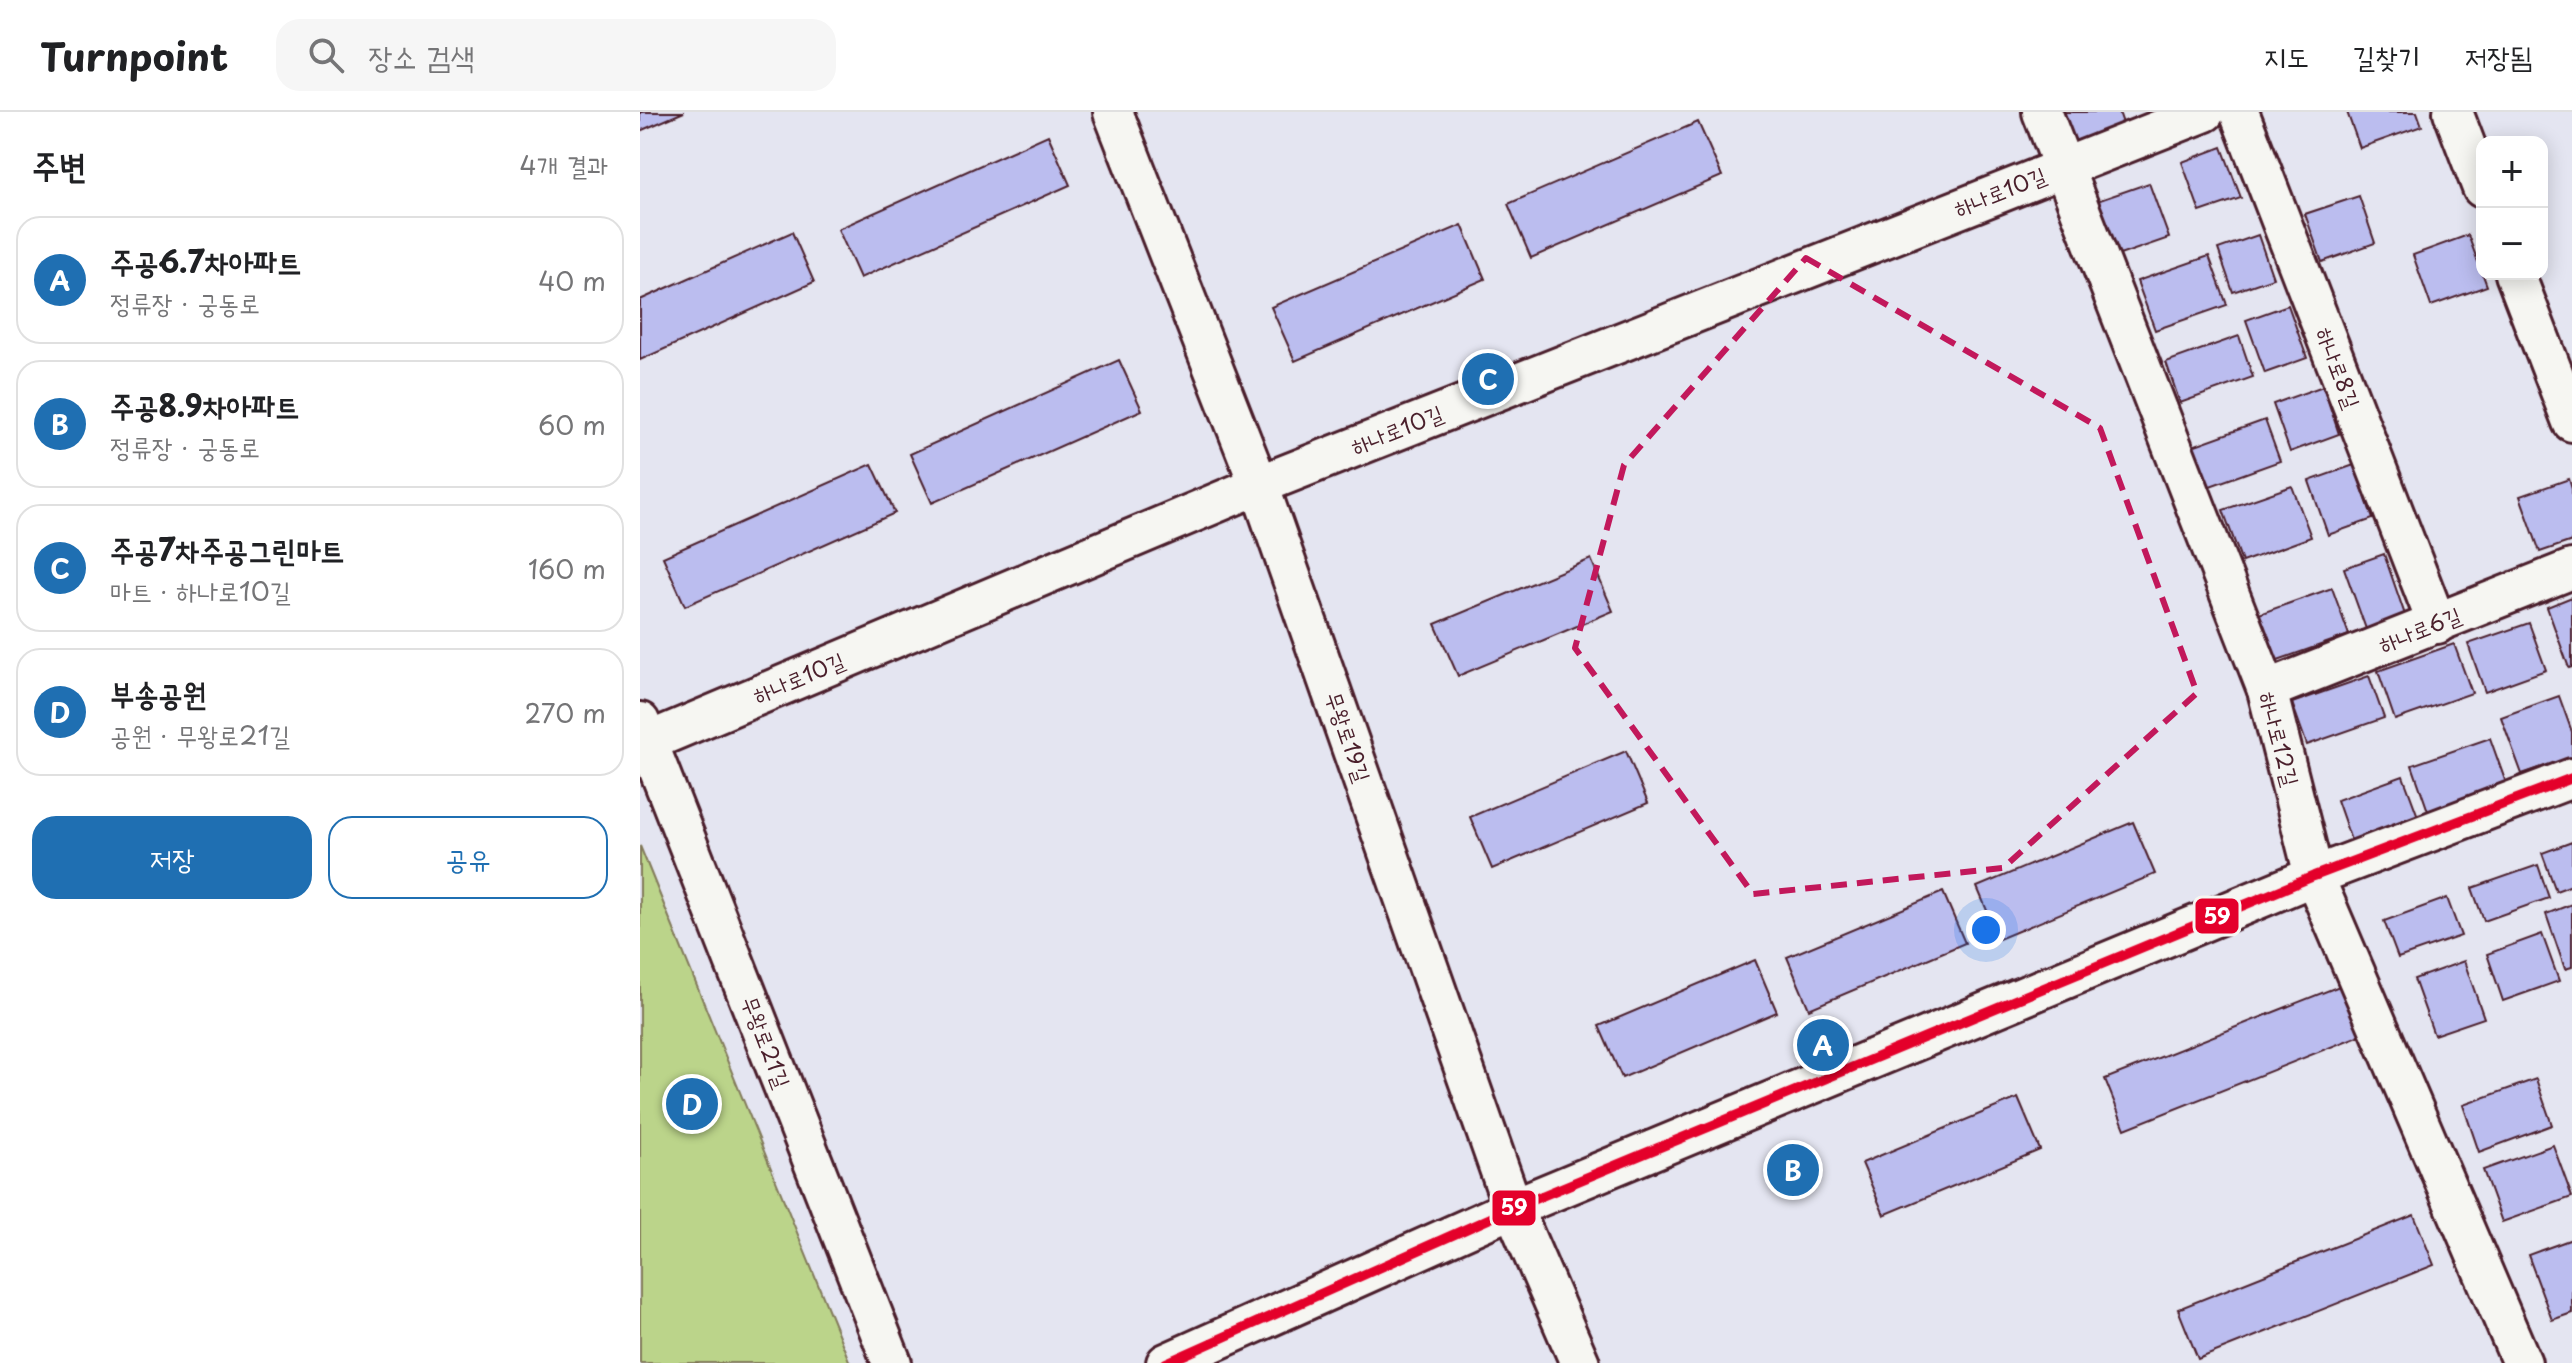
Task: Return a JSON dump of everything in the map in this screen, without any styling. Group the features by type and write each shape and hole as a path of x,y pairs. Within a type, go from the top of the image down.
{"street":[{"name":"무왕로19길","path":"1113,112 1259,485 1513,1208 1580,1363"},
{"name":"하나로12길","path":"2042,112 2267,690 2314,876 2522,1363"},
{"name":"하나로10길","path":"643,736 1259,485 2205,112"},
{"name":"하나로8길","path":"2239,112 2437,624"},
{"path":"2453,112 2476,172"},
{"path":"2517,280 2572,422"},
{"name":"하나로6길","path":"2267,690 2572,569"},
{"name":"무왕로21길","path":"643,736 892,1363"},
{"path":"1166,1363 1513,1208 2314,876 2572,778"}],"highlighted area":[{"path":"1806,258 2100,428 2197,693 2003,868 1753,894 1575,648 1624,465"}],"green space":[{"path":"640,846 850,1363 640,1363"}],"building":[{"path":"640,112 684,112 640,131"},
{"path":"2059,112 2119,112 2127,135 2074,154"},
{"path":"2347,112 2417,112 2422,126 2360,148"},
{"path":"1698,122 1722,176 1531,258 1508,204"},
{"path":"1048,135 1070,185 860,278 838,229"},
{"path":"2222,147 2241,198 2200,212 2182,162"},
{"path":"2149,183 2169,238 2114,257 2094,202"},
{"path":"2359,196 2375,243 2322,262 2305,214"},
{"path":"1462,225 1485,279 1295,361 1271,307"},
{"path":"792,232 814,282 640,360 640,300"},
{"path":"2258,235 2273,278 2233,292 2218,249"},
{"path":"2468,235 2476,256 2476,280 2485,280 2487,286 2431,306 2413,255"},
{"path":"2209,256 2227,305 2155,330 2137,281"},
{"path":"2288,305 2307,358 2265,373 2246,320"},
{"path":"2239,336 2253,377 2180,403 2166,362"},
{"path":"1119,360 1142,410 932,503 910,454"},
{"path":"2323,386 2339,434 2290,452 2273,404"},
{"path":"2265,420 2280,461 2199,490 2184,449"},
{"path":"872,464 895,513 685,606 663,557"},
{"path":"2354,465 2373,519 2328,535 2309,481"},
{"path":"2569,479 2572,489 2572,541 2540,552 2520,496"},
{"path":"2292,486 2311,537 2242,562 2223,510"},
{"path":"2384,554 2405,615 2366,629 2344,568"},
{"path":"1591,559 1613,611 1458,676 1435,624"},
{"path":"2332,588 2349,635 2275,661 2259,614"},
{"path":"2572,597 2572,667 2569,668 2547,607"},
{"path":"2529,623 2546,670 2485,692 2468,644"},
{"path":"2454,644 2472,693 2395,720 2378,671"},
{"path":"2369,676 2384,718 2307,745 2292,703"},
{"path":"2559,696 2572,732 2572,757 2522,774 2501,717"},
{"path":"2490,738 2506,783 2428,811 2412,765"},
{"path":"1626,751 1648,803 1492,869 1470,817"},
{"path":"2403,776 2420,822 2353,846 2337,800"},
{"path":"2133,822 2155,874 1999,939 1977,887"},
{"path":"2572,842 2572,885 2556,891 2542,853"},
{"path":"2538,865 2549,898 2484,921 2472,888"},
{"path":"1943,892 1965,943 1809,1009 1787,957"},
{"path":"2447,898 2461,936 2398,958 2384,921"},
{"path":"2572,904 2572,967 2565,969 2546,914"},
{"path":"2542,934 2559,981 2503,1001 2487,954"},
{"path":"1755,960 1777,1012 1622,1078 1599,1026"},
{"path":"2464,961 2484,1018 2434,1035 2414,979"},
{"path":"2342,985 2361,1035 2125,1129 2105,1079"},
{"path":"2536,1079 2552,1125 2479,1152 2463,1105"},
{"path":"2018,1098 2040,1150 1884,1215 1862,1163"},
{"path":"2553,1145 2572,1197 2502,1222 2483,1170"},
{"path":"2414,1215 2434,1265 2198,1359 2178,1309"},
{"path":"2572,1239 2572,1313 2552,1320 2528,1255"}],"transit line":[{"name":"59","path":"1166,1363 1513,1208 2314,876 2572,778"}],"place":[{"name":"주공7차주공그린마트","path":"1488,379"},
{"name":"주공6.7차아파트","path":"1823,1045"},
{"name":"부송공원","path":"692,1104"},
{"name":"주공8.9차아파트","path":"1793,1170"}]}
